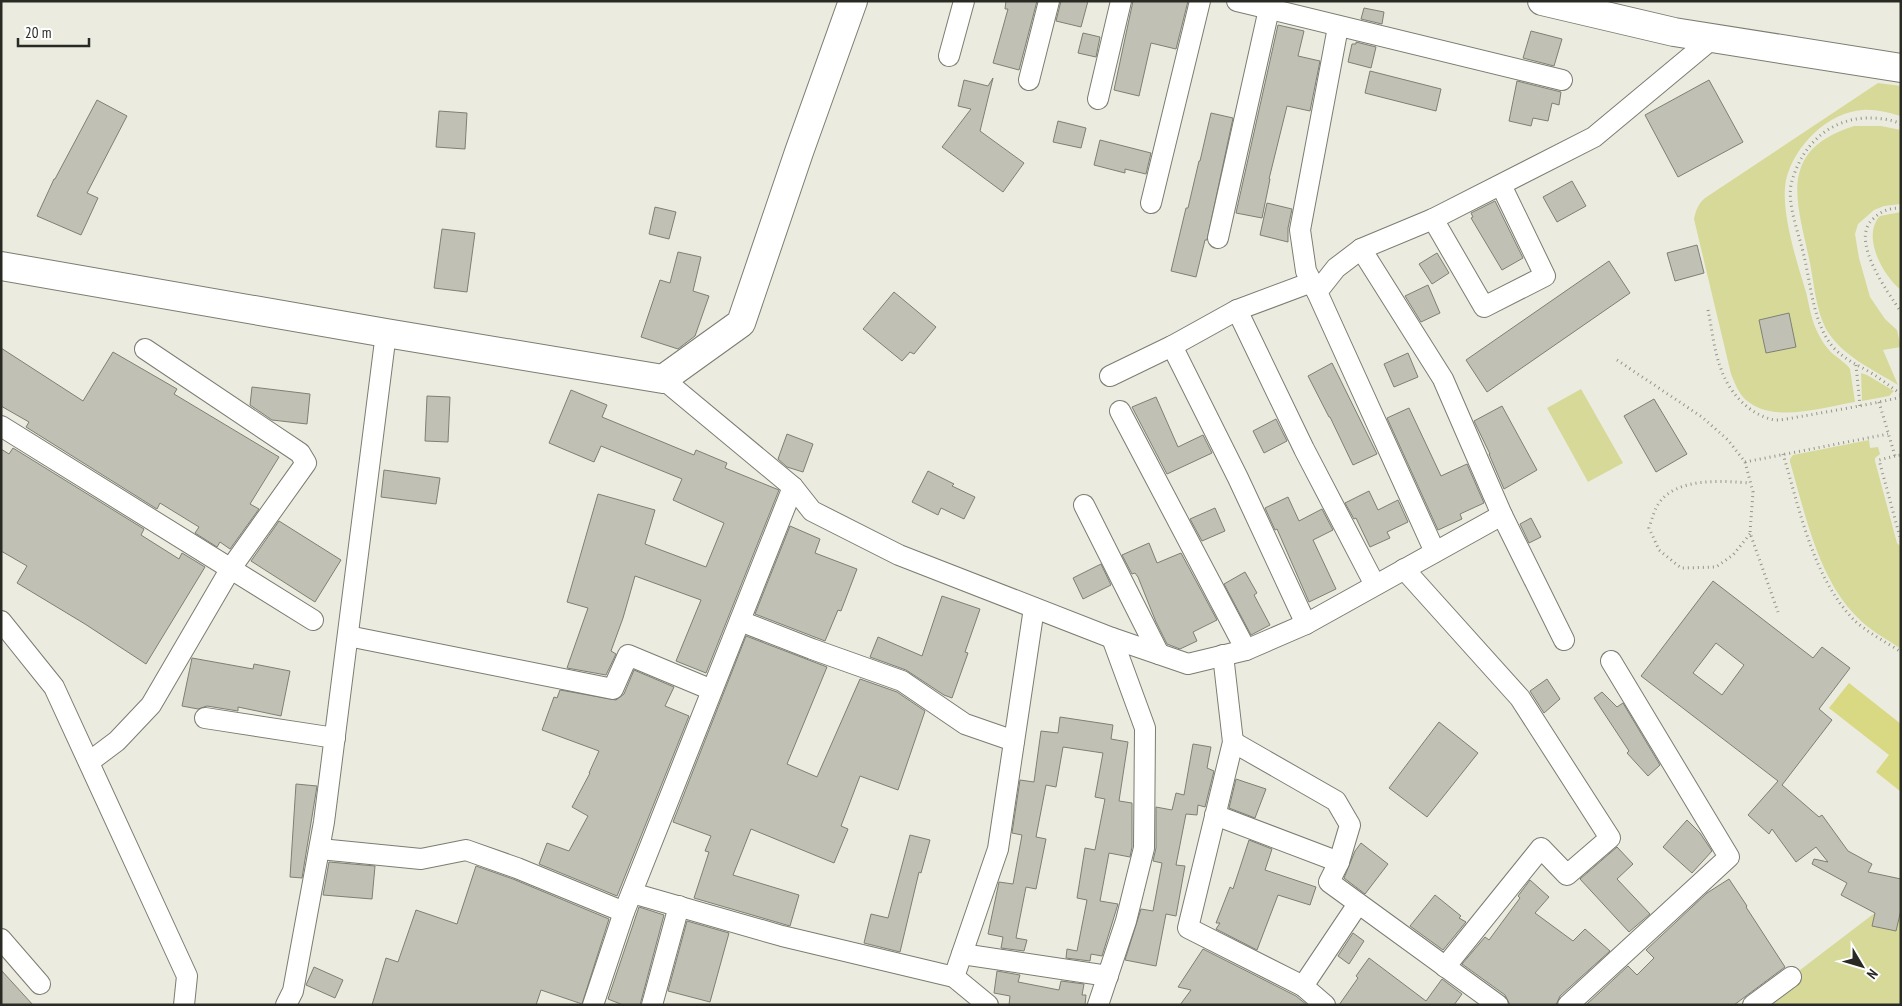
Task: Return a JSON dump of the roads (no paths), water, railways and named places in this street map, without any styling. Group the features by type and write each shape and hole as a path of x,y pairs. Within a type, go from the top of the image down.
{"street":[{"path":"663,379 741,323 799,152 854,1"},
{"path":"949,56 964,1"},
{"path":"1029,80 1049,1"},
{"path":"1098,99 1121,1"},
{"path":"1151,203 1200,1"},
{"path":"1237,1 1562,80"},
{"path":"1542,1 1674,32 1901,68"},
{"path":"1218,238 1269,9"},
{"path":"1338,27 1300,230 1312,282 1435,552"},
{"path":"1110,376 1172,346 1237,310 1312,282 1336,268 1361,249 1433,219 1594,138 1713,38"},
{"path":"1433,219 1484,307 1502,298 1545,276 1500,185"},
{"path":"1361,249 1443,379 1502,514 1564,640"},
{"path":"1,266 386,334 663,379 793,487 812,511 899,555 1112,638 1188,664 1246,650 1306,624 1502,514"},
{"path":"1237,310 1304,449 1375,585"},
{"path":"286,1005 293,992 320,850 386,334"},
{"path":"1172,346 1238,478 1306,624"},
{"path":"89,762 117,741 152,705 230,568 306,463 300,453 145,348"},
{"path":"1120,411 1246,650"},
{"path":"1,426 313,620"},
{"path":"593,1005 624,912 793,487"},
{"path":"1084,505 1159,654"},
{"path":"1404,569 1520,698 1610,838 1567,875 1541,848 1445,967"},
{"path":"954,977 998,849 1034,608"},
{"path":"1,621 54,687 187,976 184,1005"},
{"path":"740,621 902,681 965,724 1014,741"},
{"path":"348,636 613,689 628,655 712,690"},
{"path":"1098,1005 1126,921 1144,848 1145,728 1112,638"},
{"path":"1223,655 1233,742 1188,928 1303,986 1325,1005"},
{"path":"1568,1005 1729,857 1611,661"},
{"path":"204,718 335,738"},
{"path":"1233,742 1336,801 1350,826 1339,862 1329,882 1498,1005"},
{"path":"1215,814 1339,862"},
{"path":"320,850 420,859 466,850 517,868 624,912"},
{"path":"632,893 782,936 954,977 988,1005"},
{"path":"1303,986 1358,904"},
{"path":"652,1005 679,906"},
{"path":"1,939 40,984"},
{"path":"962,954 1108,976"},
{"path":"1753,1005 1791,977"}]}
